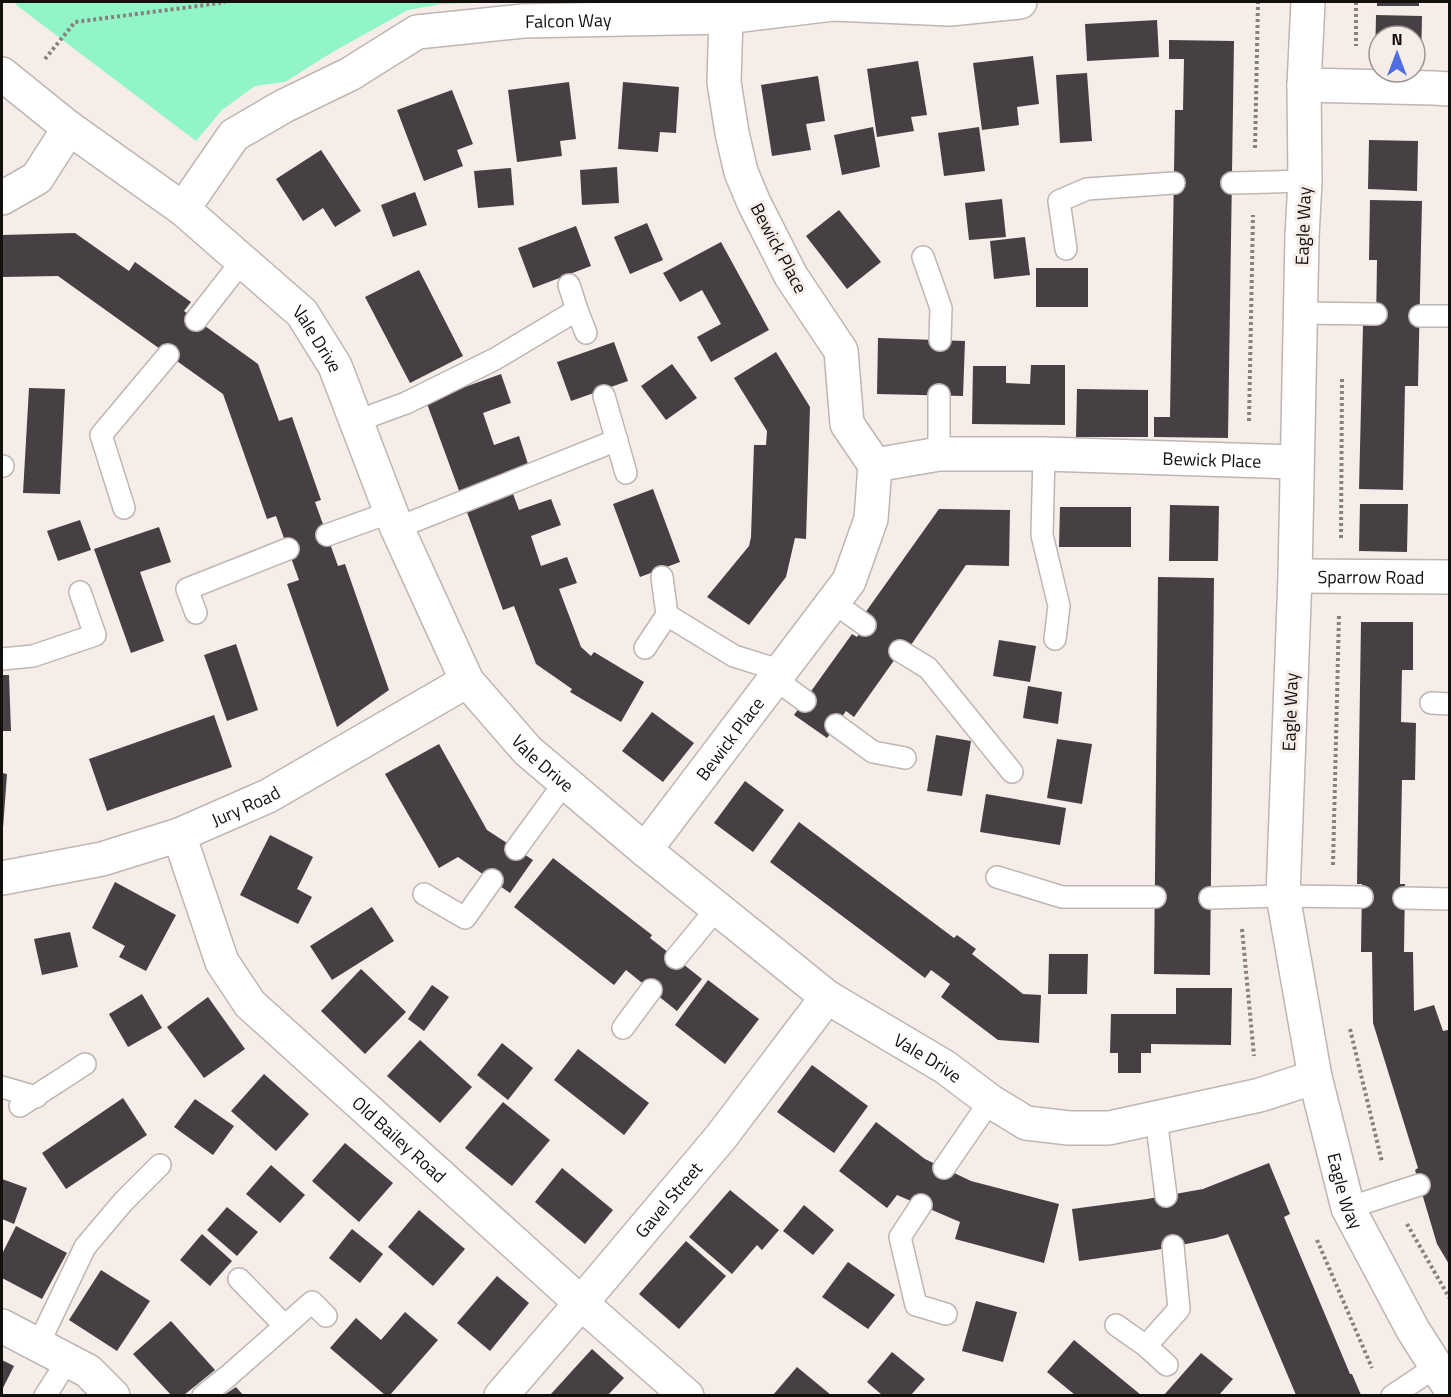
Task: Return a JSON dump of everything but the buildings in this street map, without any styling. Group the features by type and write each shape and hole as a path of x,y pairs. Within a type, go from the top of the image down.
{"street":[{"name":"Falcon Way","path":"183,209 234,135 284,106 350,74 417,32 524,21 726,17 833,4 950,9 1020,2"},
{"name":"Eagle Way","path":"1308,2 1304,85 1305,181 1295,576 1283,896 1315,1077 1348,1208 1413,1330 1443,1377"},
{"name":"Bewick Place","path":"645,850 849,581 871,519 875,465 846,424 841,351 791,276 741,172 724,82 726,17"},
{"name":"Vale Drive","path":"11,82 69,128 183,209 302,313 335,366 394,520 467,681 528,751 645,850 827,997 945,1067 990,1101 1026,1124 1109,1128 1260,1095 1315,1077"},
{"path":"1304,85 1449,89"},
{"path":"2,198 37,178 69,128"},
{"name":"Bewick Place","path":"875,465 939,454 1044,454 1297,462"},
{"name":"Sparrow Road","path":"1295,576 1449,577"},
{"name":"Jury Road","path":"2,878 102,859 179,835 268,796 467,681"},
{"name":"Old Bailey Road","path":"179,835 222,962 250,1004 581,1304 687,1395"},
{"name":"Gavel Street","path":"501,1395 581,1304 720,1137 827,997"},
{"path":"2,1326 88,1371 113,1395"}],"lane":[{"path":"1066,249 1059,201 1085,179 1174,183"},
{"path":"1232,183 1305,181"},
{"path":"922,257 941,308 940,340"},
{"path":"196,320 242,261"},
{"path":"569,285 586,333"},
{"path":"357,421 406,403 495,359 577,310"},
{"path":"1300,313 1376,314"},
{"path":"1420,316 1449,316"},
{"path":"124,508 101,435 168,355"},
{"path":"939,395 939,454"},
{"path":"604,396 626,473"},
{"path":"327,536 394,520 618,440"},
{"path":"1044,454 1042,536 1059,606 1055,639"},
{"path":"196,613 187,589 288,549"},
{"path":"645,648 667,615 662,578"},
{"path":"2,659 33,656 95,635 80,591"},
{"path":"833,602 865,626"},
{"path":"667,615 734,656 779,675 805,701"},
{"path":"900,651 928,668 1012,771"},
{"path":"836,725 873,752 905,758"},
{"path":"516,849 565,782"},
{"path":"997,877 1062,897 1155,897"},
{"path":"424,894 465,918 492,880"},
{"path":"1210,898 1362,897"},
{"path":"1404,898 1449,899"},
{"path":"676,958 717,908"},
{"path":"623,1028 651,990"},
{"path":"2,1087 28,1102 85,1064"},
{"path":"944,1168 990,1101"},
{"path":"1156,1118 1166,1196"},
{"path":"38,1345 85,1247 123,1202 160,1165"},
{"path":"1348,1208 1419,1185"},
{"path":"921,1205 900,1237 916,1305 946,1314"},
{"path":"1146,1346 1179,1309 1173,1246"},
{"path":"239,1279 285,1326"},
{"path":"203,1395 227,1377 312,1302 326,1316"},
{"path":"1116,1325 1146,1346 1167,1365"},
{"path":"45,1395 68,1359"},
{"path":"1392,1395 1443,1377"}],"path":[{"path":"11,82 75,22 225,2"},
{"path":"1356,2 1356,52"},
{"path":"1332,896 1339,610"},
{"path":"1348,1021 1390,1194 1449,1299"}],"green space":[{"path":"17,2 505,2 442,4 408,10 285,82 255,86 222,110 196,141 15,4"}]}
